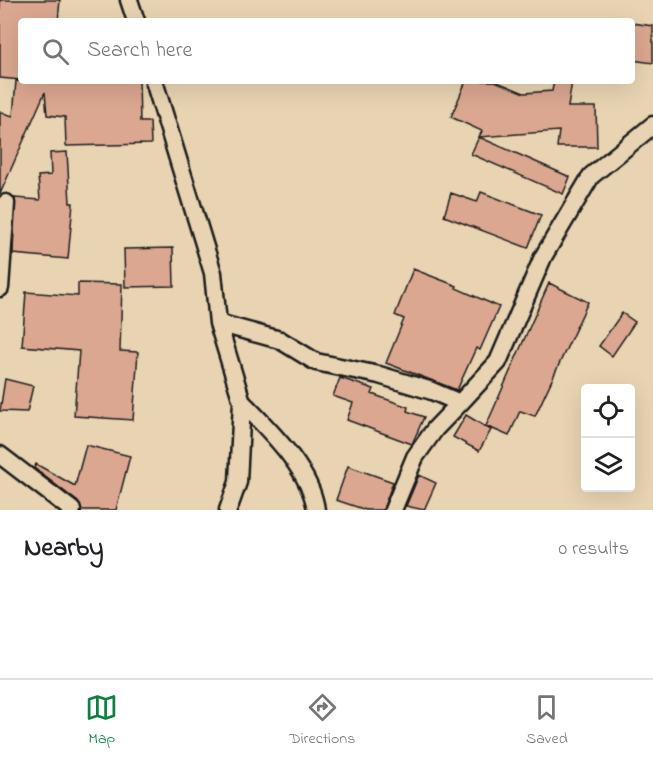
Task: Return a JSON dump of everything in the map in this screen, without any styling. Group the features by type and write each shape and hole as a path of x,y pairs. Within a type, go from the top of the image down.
{"street":[{"path":"129,0 135,18"},
{"path":"155,84 213,273 218,323 242,402 238,482 228,510"},
{"path":"393,510 415,457 435,429 498,362 543,257 591,176 653,125"},
{"path":"0,288 6,203"},
{"path":"218,323 280,340 316,362 379,375 432,391 460,403"},
{"path":"242,402 280,440 314,495 316,510"},
{"path":"0,455 72,510"}],"building":[{"path":"0,0 60,0 58,18 18,18 18,80 0,78"},
{"path":"635,23 653,26 653,63 635,60"},
{"path":"16,81 18,84 139,84 140,122 150,122 151,144 66,146 65,117 47,115 45,92 0,194 0,112 13,116"},
{"path":"465,84 502,84 524,93 552,91 553,84 572,84 568,107 596,107 597,147 557,147 559,131 479,137 482,131 451,117"},
{"path":"479,137 570,177 563,194 471,154"},
{"path":"67,152 70,203 73,203 68,259 13,254 15,198 40,200 38,176 51,175 50,153"},
{"path":"481,192 541,215 528,248 444,216 451,193 477,202"},
{"path":"173,248 174,286 125,287 124,249"},
{"path":"413,269 457,286 456,288 499,307 480,350 476,348 457,390 386,363 404,319 395,315"},
{"path":"78,283 122,284 120,351 138,352 133,420 74,416 79,351 22,346 26,292 78,296"},
{"path":"549,283 588,302 535,416 520,411 509,436 486,426"},
{"path":"622,313 635,322 612,356 599,346"},
{"path":"340,378 374,389 372,394 408,407 407,411 424,417 412,444 347,420 353,403 333,396"},
{"path":"5,379 33,386 27,412 0,411"},
{"path":"466,415 491,430 479,451 453,437"},
{"path":"86,445 130,456 116,510 82,510 78,502 34,468 36,464 75,486"},
{"path":"348,466 393,482 383,510 366,510 336,500"},
{"path":"419,475 436,483 424,510 406,506"}]}
